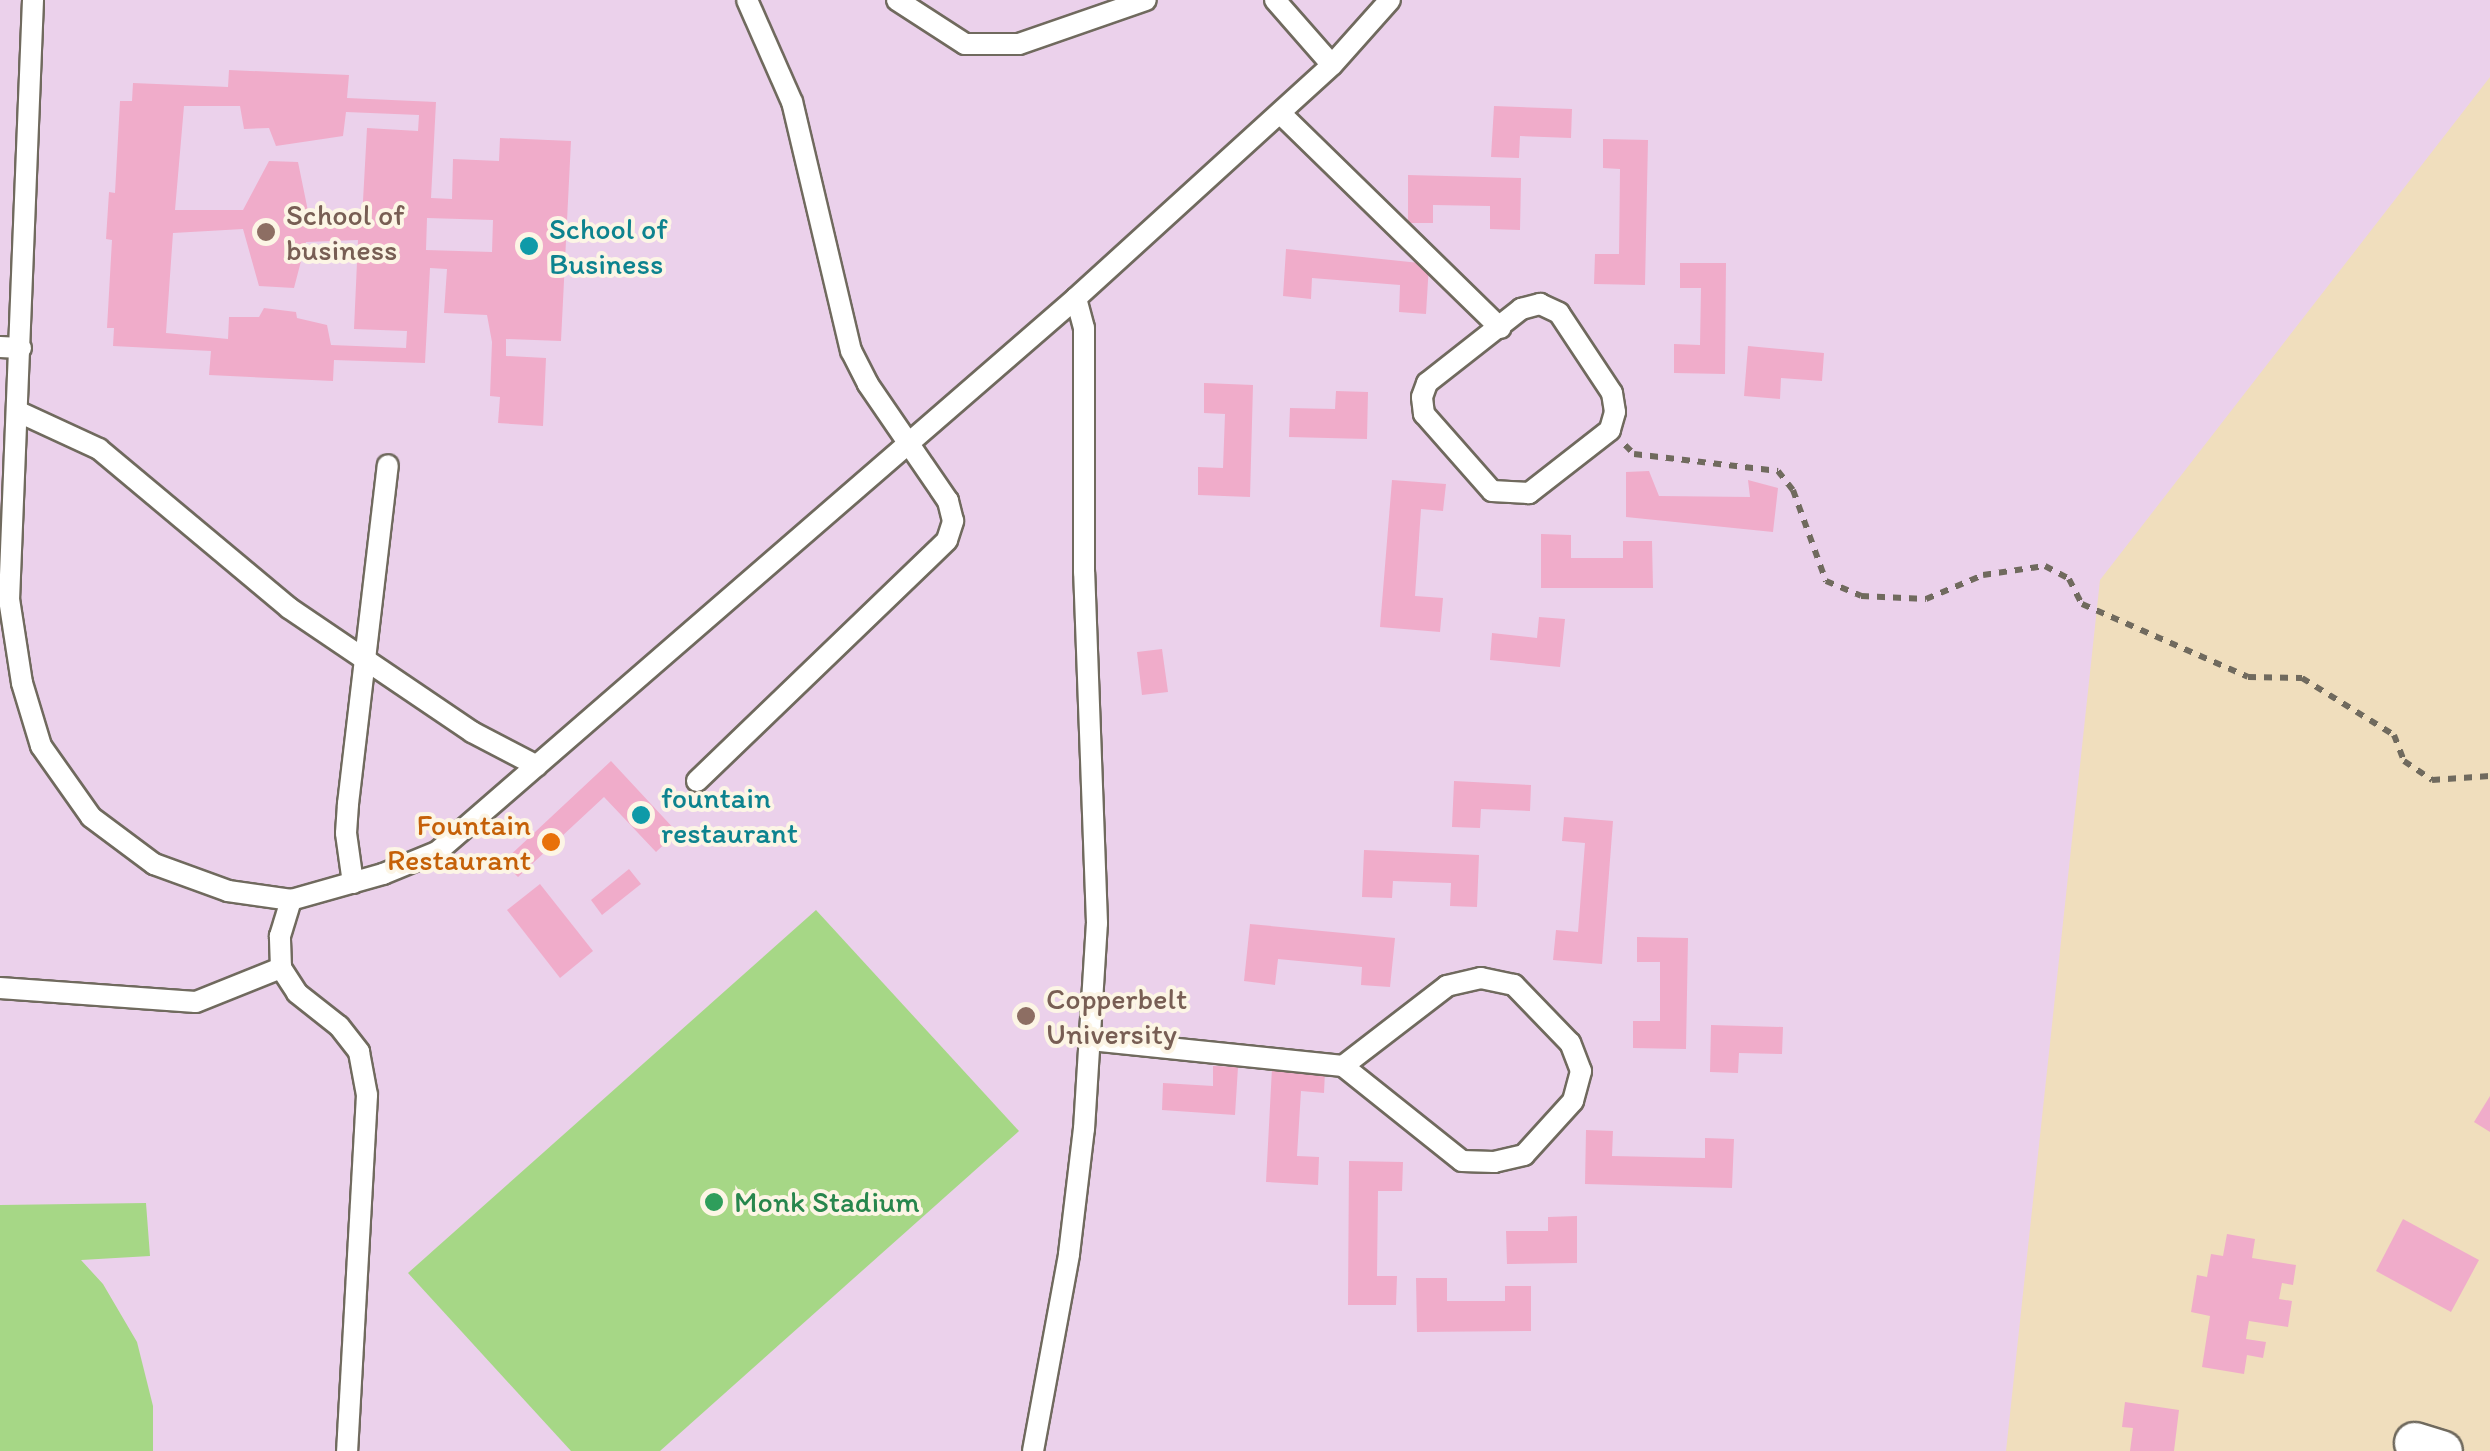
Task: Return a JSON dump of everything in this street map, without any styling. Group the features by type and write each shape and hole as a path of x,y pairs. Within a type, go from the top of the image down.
{"lane":[{"path":"33,0 10,348 19,412 9,599 22,682 41,746 91,817 154,864 228,891 291,900 437,852 1076,298 1332,65 1390,0"},
{"path":"698,781 947,540 952,520 948,500 911,441 868,384 852,351 792,102 747,0"},
{"path":"897,0 965,44 1019,44 1146,0"},
{"path":"1275,0 1332,65"},
{"path":"1280,113 1500,328"},
{"path":"1034,1451 1069,1254 1091,1040 1097,923 1084,572 1084,328 1076,298"},
{"path":"1540,304 1559,313 1612,393 1616,412 1610,430 1528,493 1492,491 1424,414 1422,397 1428,383 1500,328 1520,309 1540,304"},
{"path":"19,412 99,449 289,608 472,732 537,766"},
{"path":"352,883 346,833 388,465"},
{"path":"291,900 280,936 281,968 298,993 339,1026 360,1052 367,1095 347,1451"},
{"path":"0,988 196,1002 281,968"},
{"path":"1091,1040 1343,1066 1462,1160 1494,1162 1524,1155 1573,1100 1581,1071 1570,1043 1514,986 1481,978 1447,986 1343,1066"}],"path":[{"path":"1610,430 1634,454 1778,471 1793,490 1826,581 1861,596 1926,600 1983,575 2045,566 2069,579 2082,604 2098,612 2248,677 2302,678 2394,735 2404,761 2432,780 2490,776"}],"shaded area":[{"name":"Copperbelt University","path":"0,0 2490,0 2490,77 2100,580 2006,1451 0,1451"}],"green space":[{"name":"Monk Stadium","path":"816,910 1019,1131 660,1451 571,1451 408,1273"},
{"path":"146,1203 150,1256 81,1260 103,1284 137,1342 153,1406 153,1451 0,1451 0,1205"}],"building":[{"name":"School of Business","path":"229,70 349,75 347,98 436,102 431,198 452,199 453,159 499,161 500,138 571,141 561,341 506,339 506,356 546,358 543,426 498,423 500,397 490,396 492,342 487,315 444,313 447,269 430,268 425,363 334,360 333,381 209,375 211,351 113,346 114,328 107,328 112,240 106,239 109,192 115,193 120,101 132,101 133,83 228,87","holes":["184,106 240,106 244,129 269,128 276,146 343,136 346,112 419,115 418,131 367,128 362,219 322,218 308,211 298,162 269,161 243,210 175,210","427,218 493,220 492,252 426,250","243,229 259,286 294,288 306,242 358,240 354,329 407,331 406,348 331,345 327,325 297,318 296,312 264,308 259,317 229,317 228,339 166,333 173,233"]},
{"path":"1494,106 1572,109 1571,138 1520,136 1519,158 1491,157"},
{"path":"1603,139 1648,140 1645,285 1594,284 1595,254 1619,254 1620,169 1603,168"},
{"path":"1408,175 1521,178 1520,230 1490,229 1490,206 1433,205 1433,223 1408,223"},
{"path":"1286,249 1429,264 1426,314 1399,312 1400,285 1312,278 1311,299 1283,296"},
{"path":"1680,263 1726,263 1725,374 1674,373 1674,344 1700,345 1701,288 1680,288"},
{"path":"1748,346 1824,353 1822,381 1781,378 1780,399 1744,396"},
{"path":"1204,383 1253,385 1250,497 1198,495 1198,467 1223,468 1225,414 1204,413"},
{"path":"1336,391 1368,392 1367,439 1289,437 1290,408 1335,409"},
{"path":"1649,471 1659,496 1750,497 1748,480 1778,488 1773,532 1626,517 1626,472"},
{"path":"1392,480 1446,484 1443,511 1421,509 1415,596 1443,598 1440,632 1380,627"},
{"path":"1541,534 1571,535 1571,558 1623,558 1623,541 1652,541 1653,588 1541,588"},
{"path":"1539,617 1565,619 1560,667 1490,660 1492,633 1537,638"},
{"path":"1162,649 1168,692 1142,695 1137,652"},
{"name":"fountain restaurant","path":"611,761 677,832 656,852 604,797 518,877 503,862"},
{"path":"1454,781 1531,785 1530,811 1481,809 1480,828 1452,827"},
{"path":"1564,817 1613,821 1602,964 1553,960 1556,930 1578,932 1585,843 1562,841"},
{"path":"1364,850 1479,855 1477,907 1450,906 1451,883 1393,881 1392,898 1362,897"},
{"path":"629,869 641,884 602,915 591,900"},
{"path":"540,884 593,951 560,978 507,910"},
{"path":"1250,924 1395,938 1390,987 1361,985 1362,967 1278,959 1275,985 1244,981"},
{"path":"1637,937 1688,938 1686,1049 1633,1048 1633,1021 1660,1021 1660,962 1637,962"},
{"path":"1711,1025 1783,1027 1782,1054 1739,1053 1738,1073 1710,1072"},
{"path":"1213,1066 1238,1067 1235,1115 1162,1110 1163,1083 1213,1086"},
{"path":"1272,1068 1325,1071 1324,1093 1301,1091 1297,1156 1319,1157 1318,1185 1266,1182"},
{"path":"2490,1096 2490,1132 2474,1122"},
{"path":"1586,1130 1613,1131 1612,1156 1705,1158 1705,1138 1734,1139 1732,1188 1585,1184"},
{"path":"1349,1161 1403,1162 1402,1191 1378,1191 1377,1276 1397,1276 1396,1305 1348,1305"},
{"path":"1577,1216 1577,1263 1507,1264 1506,1231 1548,1231 1548,1217"},
{"path":"2403,1219 2479,1260 2451,1312 2376,1271"},
{"path":"2227,1234 2255,1239 2252,1258 2296,1265 2293,1285 2282,1283 2279,1299 2292,1301 2288,1327 2249,1321 2246,1339 2266,1342 2263,1358 2247,1355 2244,1374 2202,1367 2210,1316 2191,1312 2197,1275 2207,1277 2211,1254 2223,1256"},
{"path":"1416,1278 1447,1278 1447,1301 1505,1301 1505,1286 1531,1286 1531,1331 1417,1332"},
{"path":"2125,1402 2179,1410 2174,1451 2130,1451 2133,1428 2122,1427"}],"place":[{"name":"School of business","path":"266,232"},
{"name":"School of Business","path":"529,246"},
{"name":"fountain restaurant","path":"641,815"},
{"name":"Fountain Restaurant","path":"551,842"},
{"name":"Copperbelt University","path":"1026,1016"},
{"name":"Monk Stadium","path":"714,1202"}]}
